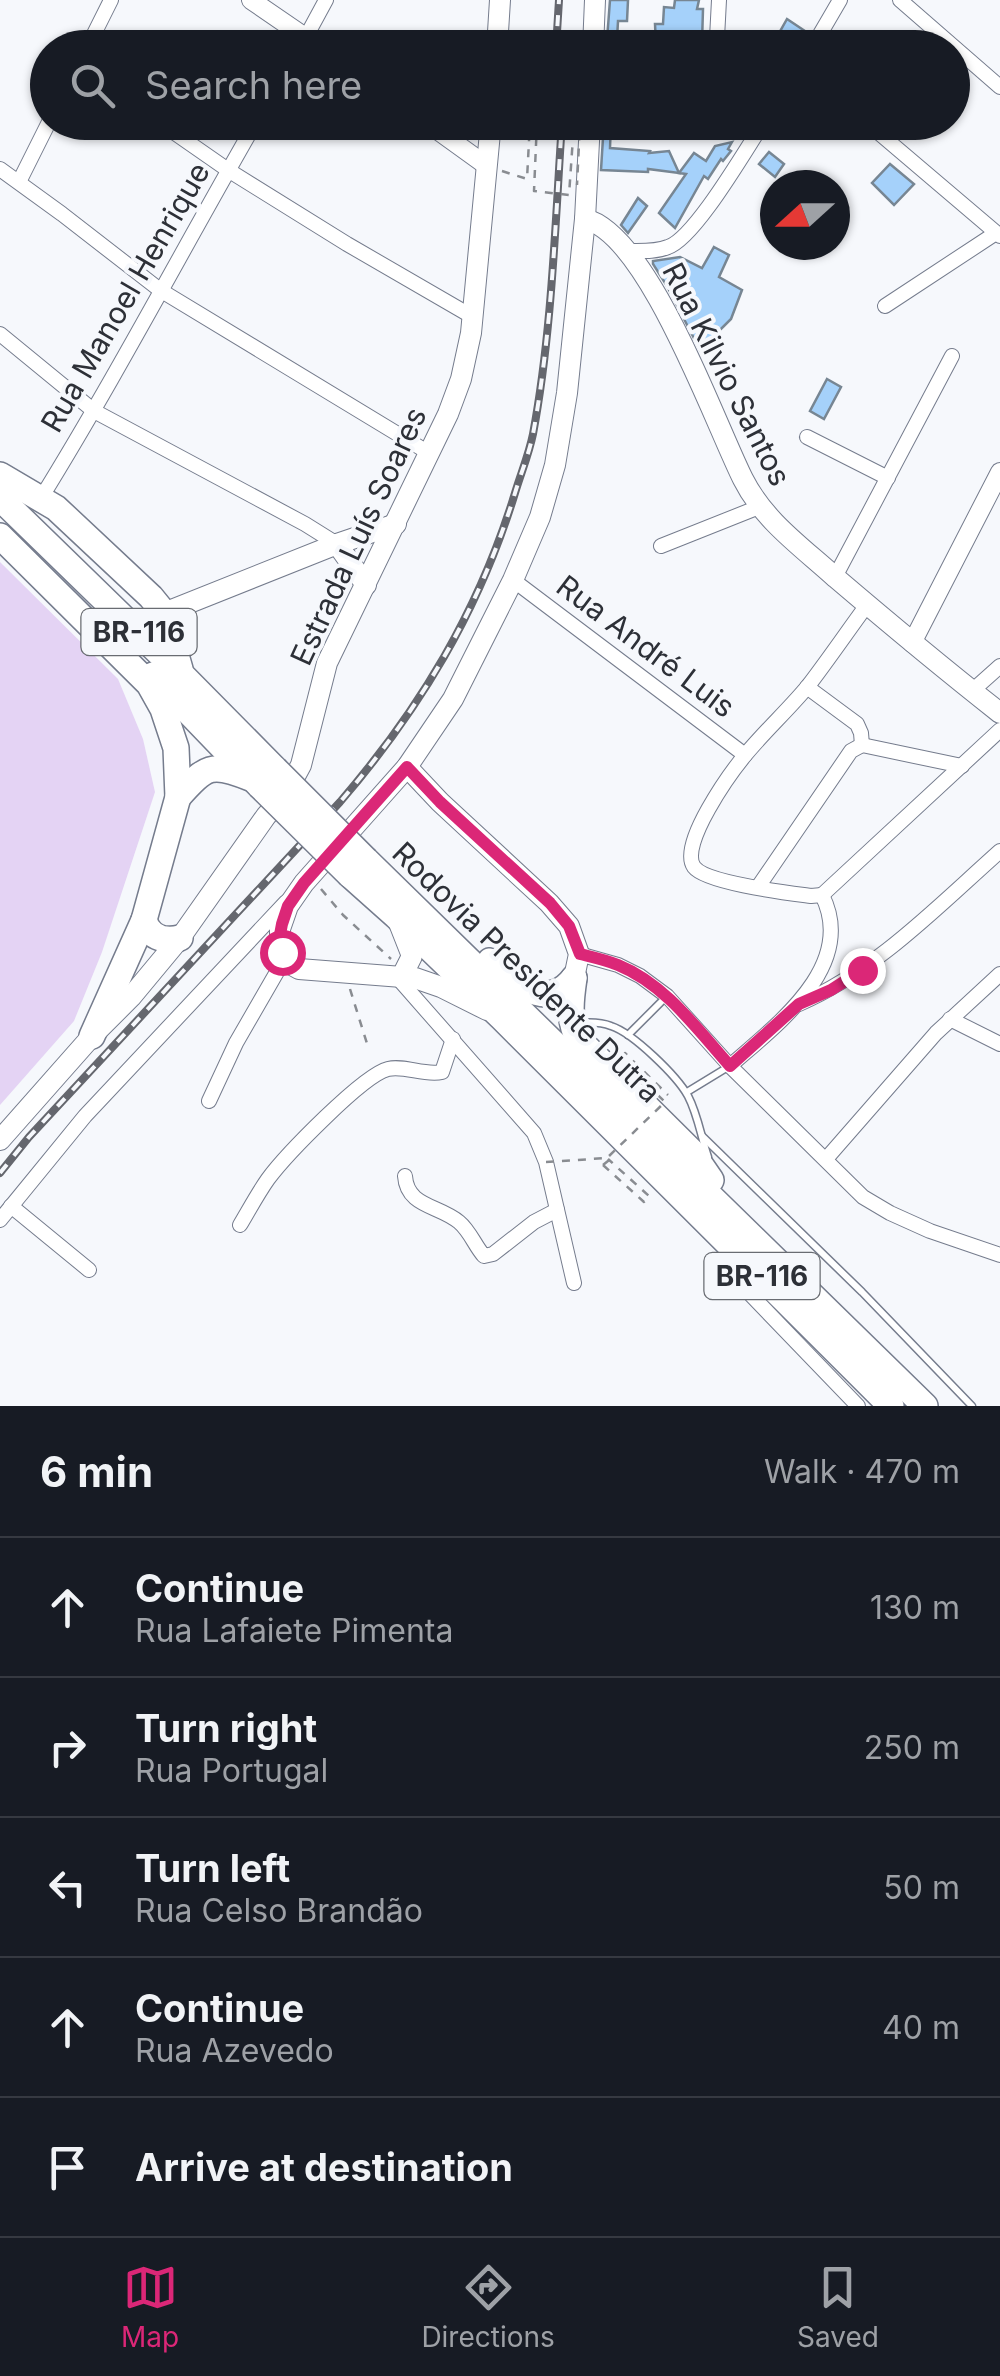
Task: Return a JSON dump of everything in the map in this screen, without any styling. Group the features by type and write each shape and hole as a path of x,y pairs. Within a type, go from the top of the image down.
{"highway":[{"path":"0,475 41,498 81,530 151,597 164,613 182,674"},
{"name":"Rodovia Presidente Dutra","path":"0,498 182,674 263,778"},
{"name":"Rodovia Presidente Dutra","path":"0,524 188,709 358,868 424,918 925,1406"},
{"path":"0,536 149,684 163,709 176,748 178,797 144,920 92,1036"},
{"path":"178,797 195,778 214,768 263,778"},
{"name":"Rodovia Presidente Dutra","path":"358,868 396,916 890,1406"},
{"path":"424,918 450,928 535,994 561,991 577,966"},
{"path":"144,920 158,938 180,938"},
{"path":"577,966 570,1010 578,1038 691,1151 742,1226"},
{"path":"632,1146 654,1177 716,1242 867,1391 890,1406"}],"main road":[{"path":"498,30 500,0"},
{"path":"594,30 595,0"},
{"name":"Estrada Luís Soares","path":"0,1140 180,938 298,773 322,678 455,398 466,362 489,140"},
{"path":"502,1018 441,987 396,970 345,972 293,966 280,946 280,928 288,906 307,879 407,767 453,699 514,580 540,517 563,426 585,219 589,140"},
{"name":"Rua Kilvio Santos","path":"585,219 599,224 628,251 648,280 744,482 760,507 867,606 1000,713"},
{"path":"164,613 396,524"},
{"path":"337,544 366,585"},
{"path":"407,767 550,903 569,926 577,966"},
{"path":"396,916 412,956 396,970"}],"street":[{"path":"97,30 111,0"},
{"path":"251,0 291,30"},
{"path":"314,30 326,0"},
{"path":"717,30 719,0"},
{"path":"822,30 840,0"},
{"path":"900,0 934,30"},
{"path":"970,61 1000,87"},
{"path":"19,182 41,140"},
{"path":"185,140 346,244 473,317"},
{"name":"Rua Manoel Henrique","path":"41,498 94,412 246,140"},
{"path":"451,140 487,166"},
{"path":"628,251 669,247 681,240 752,140"},
{"path":"884,306 998,234 887,140"},
{"path":"0,169 160,290 429,453"},
{"path":"0,334 94,412 337,544"},
{"path":"835,577 952,356"},
{"path":"807,436 888,478"},
{"path":"912,643 1000,472"},
{"path":"661,546 760,507"},
{"name":"Rua André Luis","path":"514,580 745,755"},
{"path":"867,606 807,687 745,755 707,812 691,844 692,865 697,870 729,883 822,895 1000,730"},
{"path":"972,691 1000,666"},
{"path":"807,687 857,724 862,746"},
{"path":"758,888 851,750 862,746 962,766"},
{"path":"799,1004 862,970 1000,851"},
{"path":"0,1220 85,1116 307,879"},
{"path":"730,1066 799,1004 825,960 830,922 822,895"},
{"path":"208,1101 236,1043 286,958"},
{"path":"577,966 618,965 667,996 730,1066 863,1197 930,1231 1000,1254"},
{"path":"396,970 534,1133 546,1162 574,1283"},
{"path":"826,1158 950,1019 1000,974"},
{"path":"535,994 574,1022 659,1102 712,1168 742,1226"},
{"path":"950,1019 1000,1044"},
{"path":"240,1225 268,1178 340,1104 390,1068 442,1072 453,1038"},
{"path":"405,1176 412,1197 460,1223 484,1256 494,1254 534,1222 557,1210"},
{"path":"11,1206 89,1270"},
{"path":"759,1284 752,1295 858,1406"}],"lane":[{"path":"628,1036 667,996"},
{"path":"574,1022 609,1025 628,1036 673,1076 686,1092 696,1115 712,1168"},
{"path":"686,1092 730,1066"},
{"path":"702,1136 972,1406"}],"path":[{"path":"487,166 527,179 529,140"},
{"path":"536,140 534,192 569,195 573,140"},
{"path":"577,185 579,140"},
{"path":"307,879 396,970"},
{"path":"345,972 368,1050"},
{"path":"546,1162 607,1158 664,1102 619,1058 624,1053 668,1095"},
{"path":"603,1165 644,1202 649,1196 607,1158"}],"shaded area":[{"path":"0,562 118,679 143,739 155,792 102,952 74,1021 0,1105"}],"building":[{"path":"610,0 628,0 627,21 618,21 618,30 608,30"},
{"path":"675,0 699,0 702,30 655,30 655,24 663,24 664,7 674,8"},
{"path":"787,19 804,30 781,30"},
{"path":"603,140 610,140 610,148 649,153 669,151 679,173 648,169 601,170"},
{"path":"732,142 723,161 708,179 704,176 675,228 659,213 686,174 679,173 694,153 706,161 715,146"},
{"path":"769,152 784,164 780,170 766,170 759,164"},
{"path":"890,164 914,184 894,205 872,183"},
{"path":"638,198 647,206 628,233 621,225"},
{"path":"714,247 729,255 719,277 742,290 731,319 700,350 653,261 680,257 702,268"},
{"path":"827,379 841,387 824,419 810,411"}],"railway":[{"path":"557,30 559,0"},
{"path":"0,1173 340,802 396,731 444,657 484,578 533,434 549,318 561,140"}],"route":[{"path":"282,952 279,940 288,906 407,767 550,903 569,926 580,954 618,965 667,996 730,1066 799,1004 862,970"}]}
